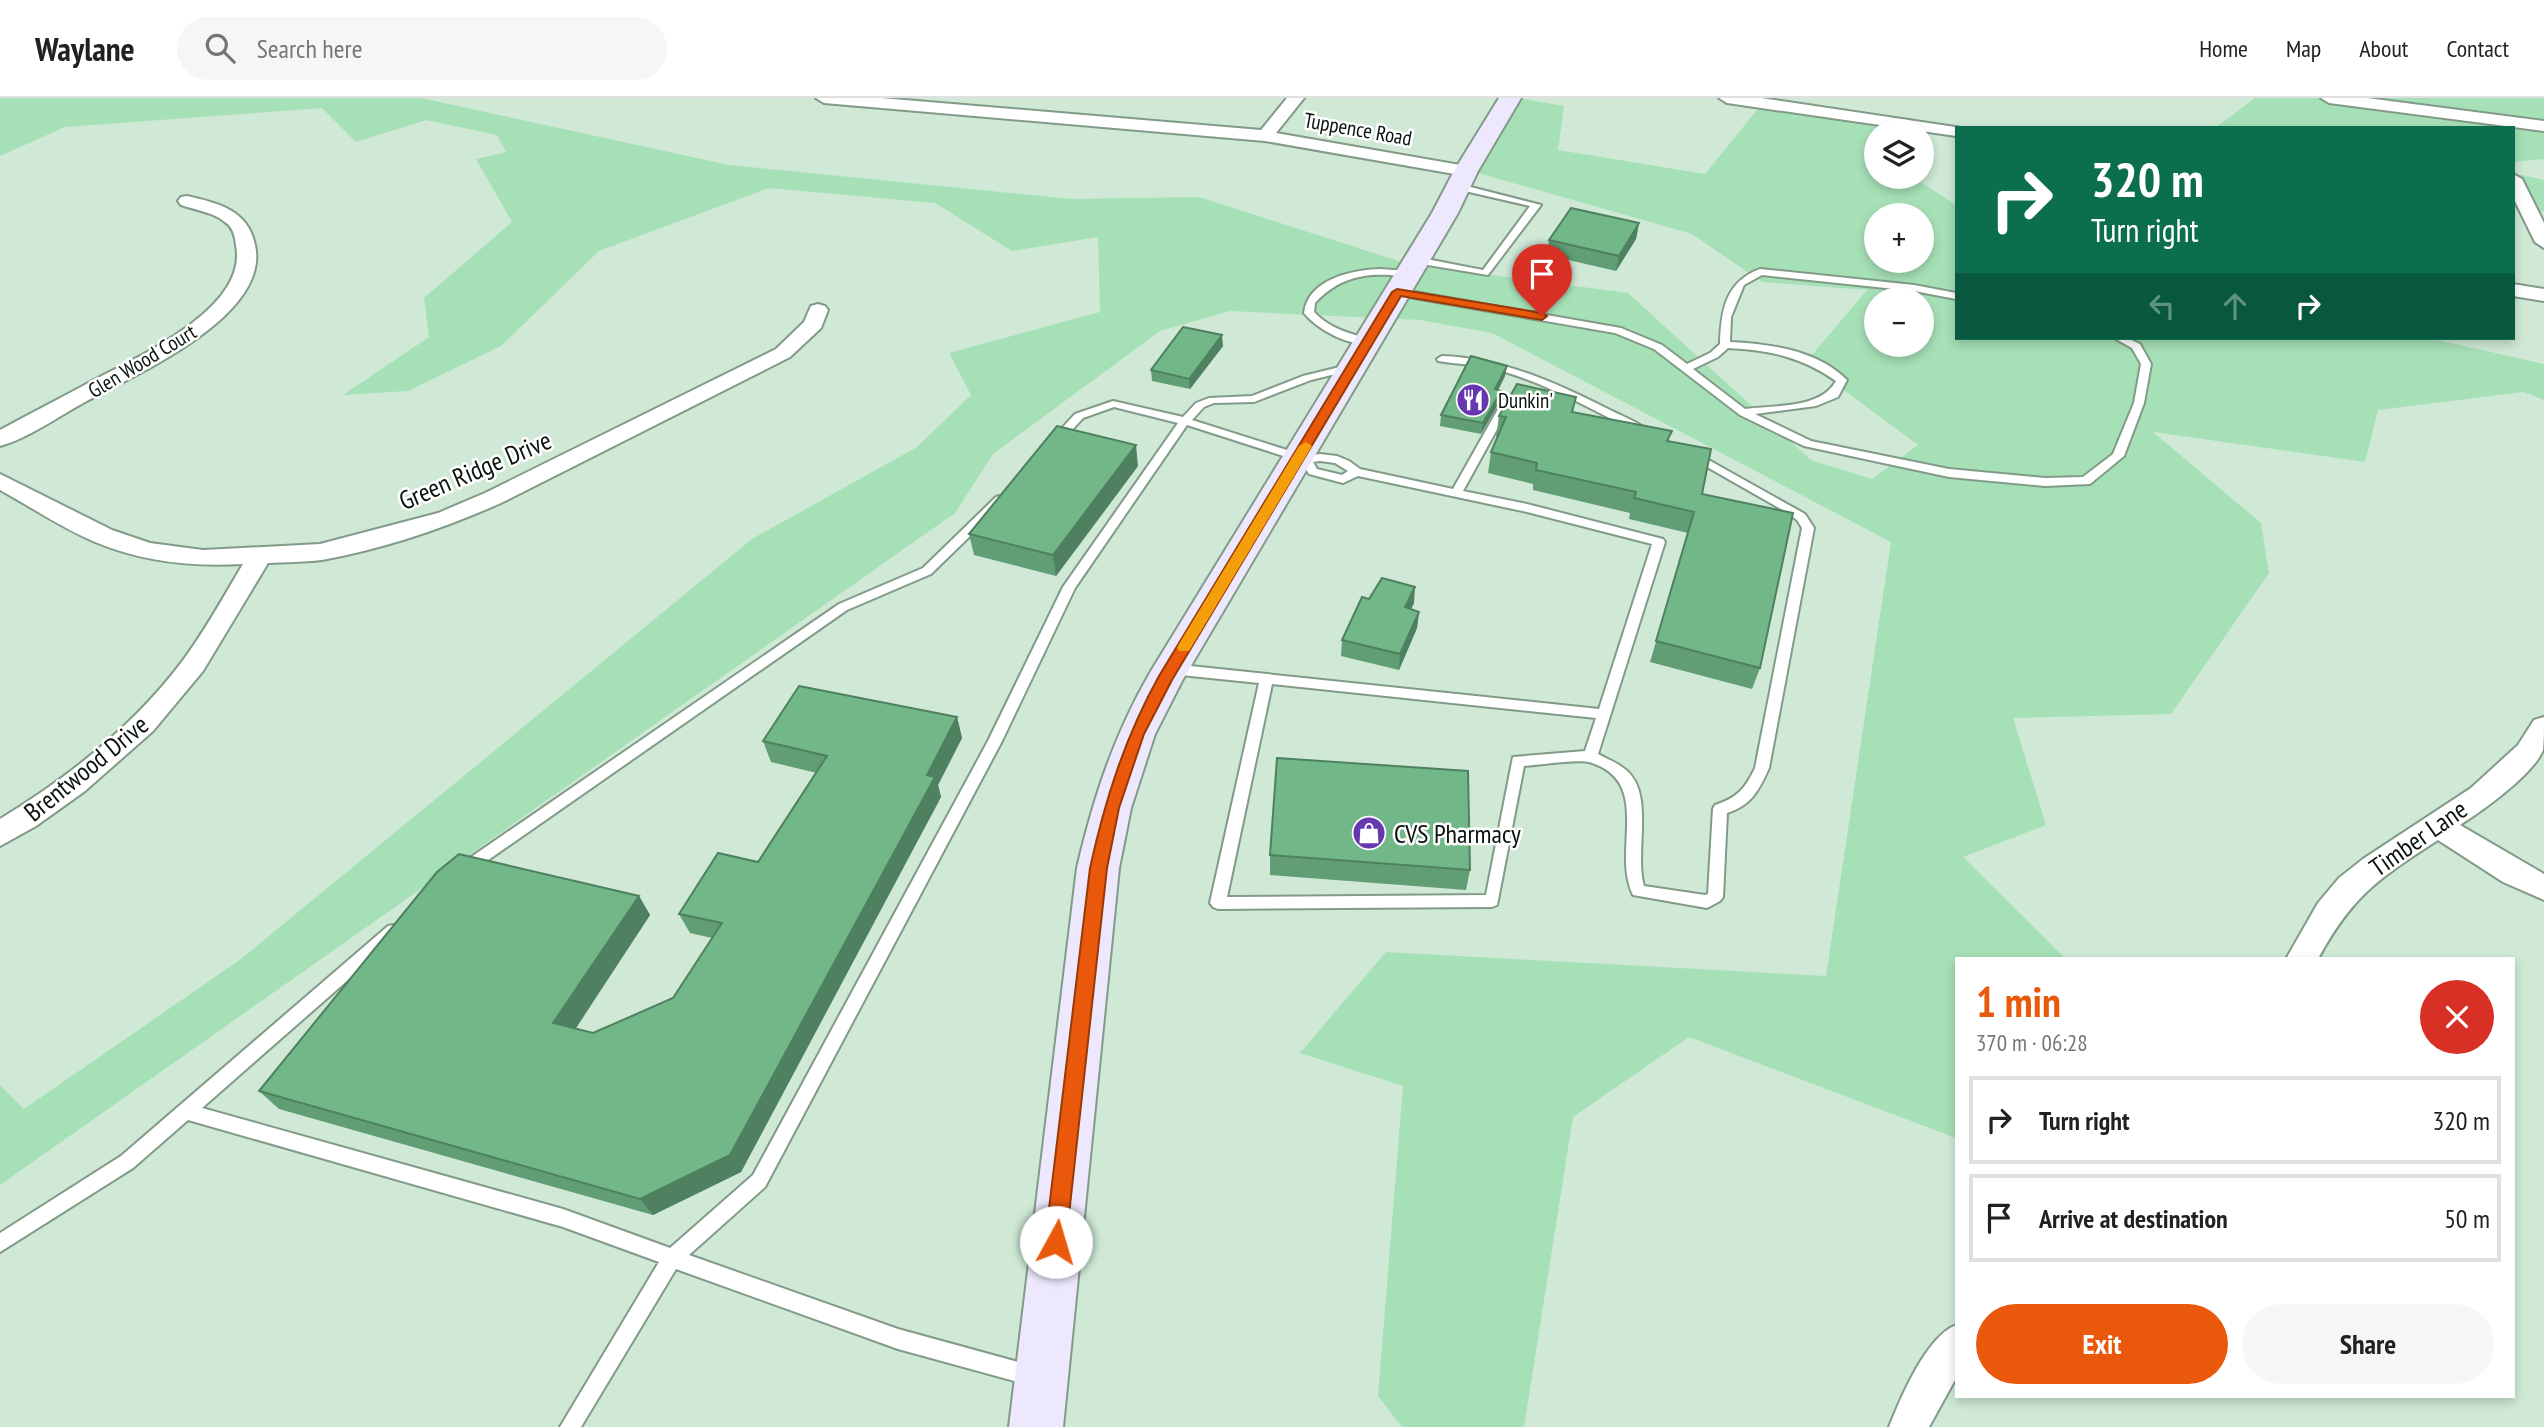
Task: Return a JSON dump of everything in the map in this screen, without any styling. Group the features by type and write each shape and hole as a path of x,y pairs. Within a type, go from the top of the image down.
{"street":[{"name":"Tuppence Road","path":"824,98 956,104 1265,136 1462,179"},
{"path":"1265,136 1296,98"},
{"path":"1039,1403 1098,868 1111,808 1136,734 1171,669 1303,459 1367,342 1510,98"},
{"path":"1727,98 1955,131"},
{"path":"2329,98 2485,123 2544,126"},
{"path":"2515,183 2544,242"},
{"name":"Glen Wood Court","path":"0,439 157,356 189,335 227,300 245,271 248,257 244,236 234,219 187,201"},
{"path":"2515,290 2544,295"},
{"name":"Green Ridge Drive","path":"0,481 121,543 148,551 203,558 260,556 348,546 446,518 493,498 761,366 803,335 814,324 818,310"},
{"name":"Brentwood Drive","path":"0,834 60,795 140,727 183,679 206,647 260,556"},
{"name":"Timber Lane","path":"2303,957 2327,917 2348,889 2384,859 2439,826 2519,763 2544,727"},
{"path":"2439,826 2514,873 2544,888"},
{"path":"1909,1427 1918,1404 1955,1346"}],"lane":[{"path":"1407,275 1485,273 1536,205 1462,179"},
{"path":"1367,342 1324,327 1309,313 1310,303 1330,282 1347,274 1375,271 1407,275 1617,330 1658,347 1744,413 1808,444 1949,473 2045,482 2087,481 2118,456 2139,403 2146,364 2136,346 2123,340"},
{"path":"1725,345 1726,317 1740,283 1760,272 1914,288 1955,296"},
{"path":"1685,369 1714,355 1725,345 1773,347 1827,368 1842,380 1834,395 1812,404 1744,413"},
{"path":"1442,359 1490,363 1653,435"},
{"path":"570,1427 672,1258 759,1181 995,741 1069,587 1185,421 1200,405 1213,400 1254,398 1307,378 1353,367"},
{"path":"1458,492 1522,376"},
{"path":"1045,452 1079,416 1113,404 1185,421 1303,459 1313,471 1343,479 1356,472 1458,492 1658,542 1590,756"},
{"path":"1267,679 1218,903 1492,901 1518,761 1590,756 1624,776 1631,785 1634,798 1631,867 1638,891 1707,902 1715,897 1720,809 1737,805 1748,798 1762,768 1808,528 1801,517 1790,509 1676,447"},
{"path":"452,879 843,607 927,572 1011,489"},
{"path":"1171,669 1604,714"},
{"path":"0,1243 127,1162 401,924"},
{"path":"185,1111 563,1218 898,1339 1039,1403"}],"green space":[{"path":"0,98 421,98 729,165 1071,199 1199,197 1408,264 1628,293 1811,460 1872,479 1918,445 1806,362 1864,294 1864,357 1934,357 1934,287 1864,287 1864,290 1762,282 1692,234 1464,169 1518,98 1564,106 1558,150 1705,174 1765,100 1899,119 1864,119 1864,189 1931,189 1955,204 1955,340 2437,340 2544,364 2544,400 2524,392 2378,410 2365,462 2153,432 2261,523 2269,573 2171,714 2013,718 2046,825 1963,857 2064,957 1955,957 1955,1138 1689,1037 1573,1117 1524,1427 1402,1427 1378,1396 1403,1086 1300,1053 1386,952 1826,976 1891,542 1492,333 1420,320 1230,311 1160,331 993,454 955,513 0,1185 0,1085 24,1109 241,959 752,539 917,447 971,395 949,353 1100,312 1098,237 1012,251 935,203 769,188 599,251 501,346 408,391 343,395 429,337 424,298 512,222 476,159 506,152 497,135 426,120 356,142 322,108 65,127 0,156"},
{"path":"2255,98 2544,98 2544,159 2515,162 2515,126 2218,126"},
{"path":"2515,173 2544,180 2544,212 2515,207"}],"building":[{"path":"1571,208 1639,223 1619,256 1549,240"},
{"path":"1183,327 1222,335 1189,379 1151,370"},
{"name":"Dunkin'","path":"1471,356 1507,366 1495,389 1501,391 1483,423 1441,415"},
{"path":"1517,384 1576,397 1572,412 1672,431 1667,441 1711,449 1702,494 1793,513 1760,668 1656,641 1694,512 1634,498 1636,492 1536,470 1537,463 1491,452 1506,417 1499,416"},
{"path":"1057,426 1136,445 1053,555 969,534"},
{"path":"1382,578 1415,587 1405,607 1419,612 1400,654 1342,640 1362,597 1369,599"},
{"path":"799,686 957,717 927,775 935,777 730,1155 640,1199 259,1091 437,872 459,854 639,896 553,1023 593,1033 673,998 722,923 679,914 718,853 758,862 827,756 763,741"},
{"name":"CVS Pharmacy","path":"1277,758 1468,771 1470,870 1270,855"}],"slow traffic":[{"path":"1184,648 1306,446"}],"place":[{"name":"Dunkin'","path":"1473,400"},
{"name":"CVS Pharmacy","path":"1369,833"}],"route":[{"path":"1056,1242 1098,868 1111,808 1136,734 1164,680 1397,292 1542,316"}]}
